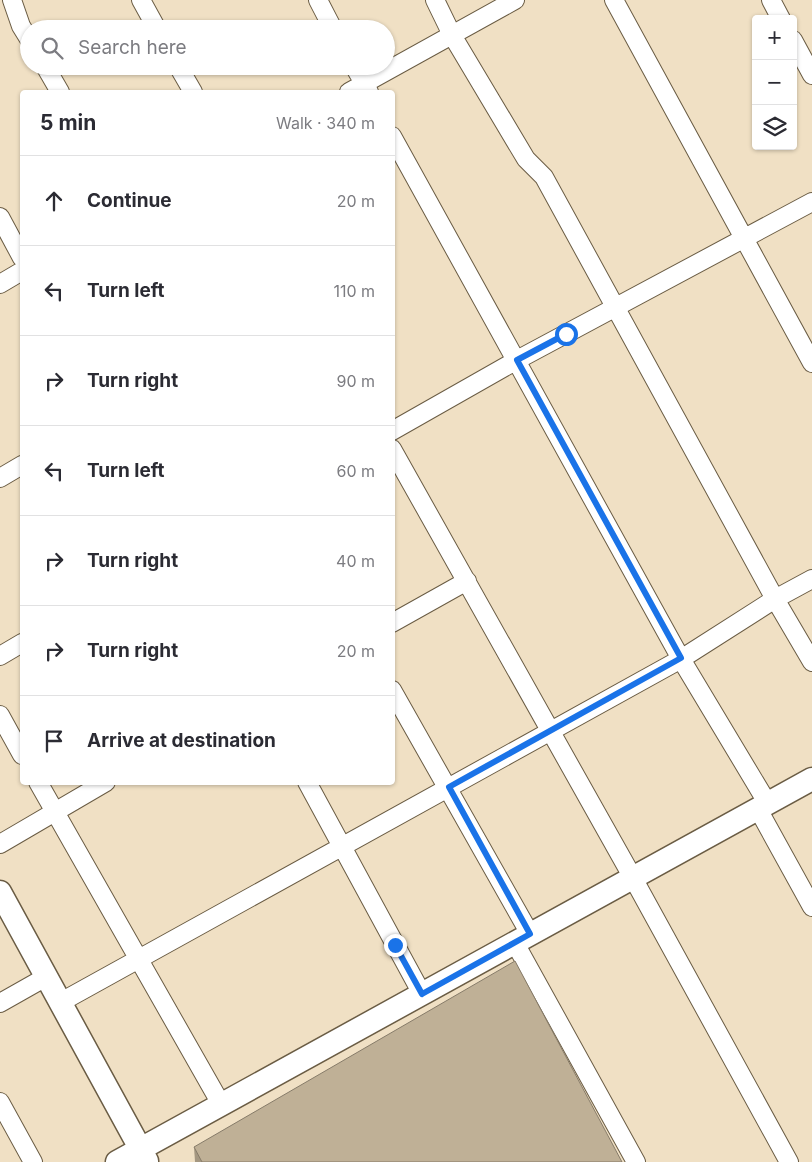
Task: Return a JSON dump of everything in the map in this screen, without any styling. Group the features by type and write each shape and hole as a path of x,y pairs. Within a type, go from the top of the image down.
{"street":[{"path":"12,0 20,23"},
{"path":"141,0 152,20"},
{"path":"318,0 328,20"},
{"path":"435,0 452,35 526,159 544,177 775,599 812,662"},
{"path":"395,69 515,0"},
{"path":"614,0 812,364"},
{"path":"771,0 779,15"},
{"path":"797,47 812,75"},
{"path":"50,75 59,90"},
{"path":"183,75 191,90"},
{"path":"356,75 360,90 385,75"},
{"path":"395,141 763,806 812,907"},
{"path":"395,429 517,360 812,202"},
{"path":"0,217 20,254"},
{"path":"0,284 20,272"},
{"path":"395,453 633,878 789,1162"},
{"path":"0,478 20,466"},
{"path":"61,1002 681,658 775,599 812,579"},
{"path":"395,621 467,581"},
{"path":"0,656 20,644"},
{"path":"395,695 449,787 523,939 636,1162"},
{"path":"0,715 20,750"},
{"path":"117,1162 144,1156 221,1104 812,779"},
{"path":"40,785 221,1104"},
{"path":"0,844 101,785"},
{"path":"309,785 422,994"},
{"path":"0,892 144,1156"},
{"path":"0,1003 46,977"},
{"path":"0,1102 33,1162"}],"building":[{"path":"515,961 622,1162 202,1162 194,1147"}],"route":[{"path":"395,945 422,994 530,934 449,787 681,658 517,360 566,334"}]}
